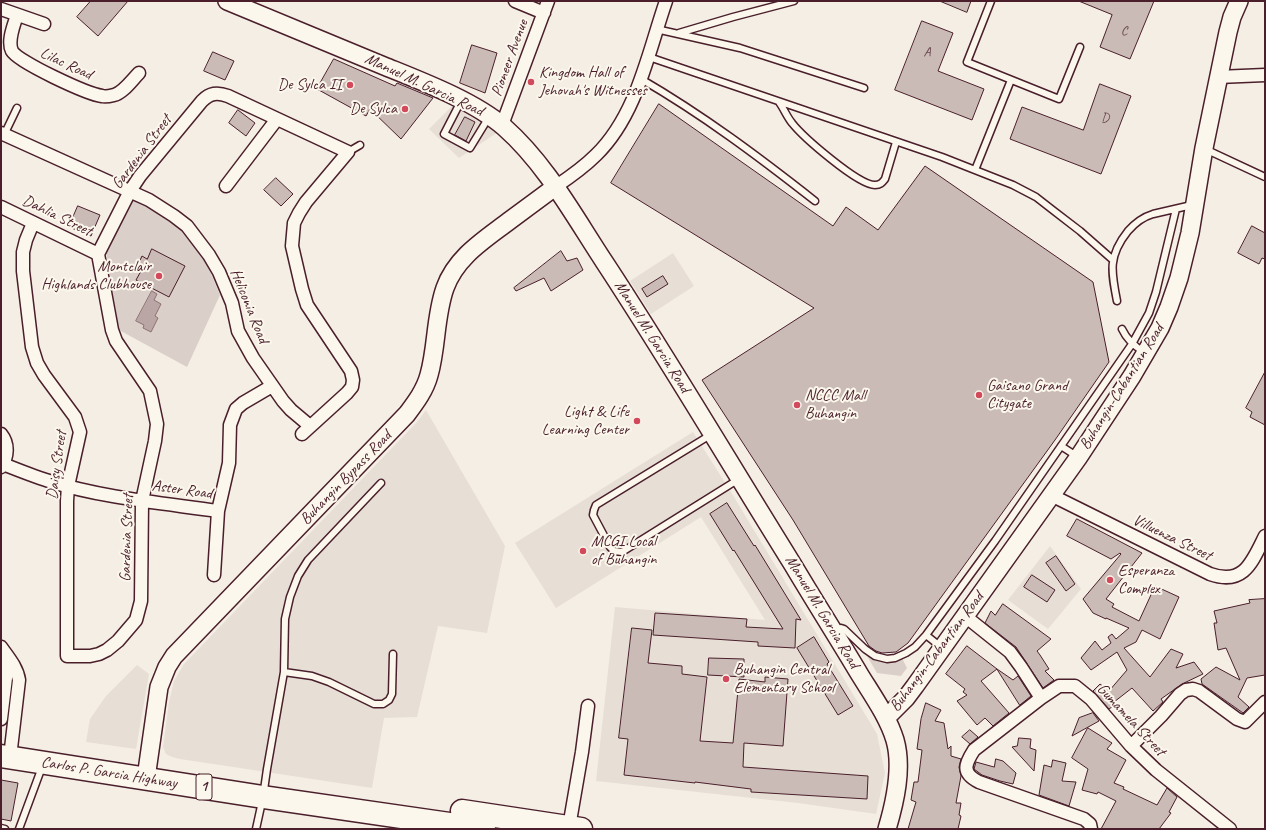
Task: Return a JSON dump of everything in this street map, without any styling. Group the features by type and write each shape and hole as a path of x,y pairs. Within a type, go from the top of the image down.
{"highway":[{"name":"Carlos P. Garcia Highway","path":"6,756 263,797 484,829"},
{"name":"Carlos P. Garcia Highway","path":"407,818 455,810 575,828"},
{"name":"Carlos P. Garcia Highway","path":"407,818 429,829"}],"main road":[{"name":"Manuel M. Garcia Road","path":"227,1 410,77 461,100 496,120 528,151 556,187 637,312 886,718 895,739 898,762 895,796 887,829"},
{"name":"Buhangin-Cabantian Road","path":"886,718 915,686 1078,458 1146,354 1163,321 1179,278 1190,233 1218,76 1232,17 1239,1"},
{"name":"Buhangin Bypass Road","path":"146,778 156,700 164,672 174,656 417,402 424,390 429,376 441,301 447,282 458,264 468,253 483,241 556,187"}],"street":[{"path":"515,1 544,13"},
{"name":"Pioneer Avenue","path":"496,120 548,1"},
{"path":"556,187 576,173 597,154 614,132 629,108 649,57 656,29 666,1"},
{"name":"Lilac Road","path":"1,10 44,24"},
{"name":"Lilac Road","path":"17,15 10,42 12,50 16,56 28,64 87,92 101,96 115,95 139,73"},
{"path":"1218,76 1265,76"},
{"name":"Gardenia Street","path":"67,656 90,656 107,650 118,641 136,620 141,601 142,501 155,441 156,424 150,391 116,341 112,330 98,254 130,191 151,162 207,96 214,93 228,96 348,152"},
{"path":"226,186 277,119"},
{"name":"Heliconia Road","path":"3,134 149,200 187,226 209,255 227,289 232,303 238,331 245,344 272,386 306,430 347,393 352,387 353,380 351,371 345,361 307,305 292,246 292,233 294,223 302,208 348,152"},
{"name":"Dahlia Street","path":"1,207 98,254"},
{"name":"Daisy Street","path":"33,223 23,252 32,347 44,376 74,417 80,432 68,486 66,516 67,656"},
{"path":"214,575 218,511 229,463 230,425 236,409 243,403 272,386"},
{"path":"1,434 6,444 7,451 6,458 2,465"},
{"name":"Aster Road","path":"2,465 68,486 142,501 218,511"},
{"name":"Villuenza Street","path":"1051,495 1220,578 1229,578 1239,575 1247,568 1265,536"},
{"path":"965,616 1010,652 1042,698"},
{"path":"1,719 6,678 3,650"},
{"path":"3,650 13,664 19,680 6,756"},
{"name":"Gumamela Street","path":"1091,829 1090,824 1084,820 979,782 968,776 966,771 968,760 974,750 1059,686 1075,686 1091,699 1131,746 1156,770 1230,829"},
{"path":"1131,746 1161,716 1180,694 1186,690 1194,689 1204,694 1233,717 1245,722 1265,702"},
{"path":"4,696 17,698"},
{"path":"575,828 588,706"}],"lane":[{"path":"678,34 732,17 794,1"},
{"path":"991,1 967,62 1059,99 1080,47"},
{"path":"656,29 740,48 864,88"},
{"path":"649,57 942,157 1012,185 1036,198 1080,231 1113,260"},
{"path":"641,79 699,114 815,201"},
{"path":"976,170 1011,80"},
{"path":"461,100 444,134 470,148 496,120"},
{"path":"779,102 792,123 804,136 858,179 869,184 876,186 881,184 885,179 896,142"},
{"path":"3,134 17,108"},
{"path":"348,152 360,145"},
{"path":"1204,148 1265,177"},
{"path":"1116,300 1112,274 1113,260 1115,251 1131,227 1138,221 1152,214 1194,205"},
{"path":"834,632 837,629 844,629 865,649 875,656 886,659 895,658 906,653 915,647 926,635 995,541 1132,344 1149,313 1176,209"},
{"path":"1122,329 1126,338 1146,354"},
{"path":"712,434 596,505 593,515 610,547 614,550 622,552 739,479"},
{"path":"1061,446 1078,458"},
{"path":"256,829 263,797 284,672 285,619 290,596 298,576 308,560 381,483"},
{"path":"926,635 942,648"},
{"path":"284,672 318,678 374,704 383,704 389,700 392,694 393,654"},
{"path":"19,829 43,762"},
{"path":"1,828 5,829"}],"shaded area":[{"path":"452,106 498,132 459,158 429,129"},
{"path":"132,199 168,217 186,232 206,262 220,295 187,367 119,330 106,251"},
{"path":"673,253 694,286 651,314 630,281"},
{"path":"152,291 157,294 154,300 161,304 155,316 158,318 151,332 143,328 144,325 136,321"},
{"path":"426,410 505,546 487,633 438,626 417,717 384,718 372,788 180,759 166,754 163,747 169,702 174,681 184,664 417,422"},
{"name":"Buhangin Central Elementary School","path":"693,432 877,734 885,773 876,814 798,803 596,781 615,607 765,620 701,517 556,608 515,543"},
{"path":"1050,546 1081,589 1048,629 1008,600"},
{"path":"867,656 872,656 890,662 902,658 907,668 901,676 877,673"},
{"path":"137,665 149,674 136,749 86,742 90,719 106,696"}],"building":[{"path":"91,1 128,1 98,36 77,17"},
{"path":"940,1 971,1 967,12"},
{"path":"1079,1 1154,1 1130,59 1100,47 1112,15"},
{"path":"922,21 953,33 938,71 984,89 972,120 895,90"},
{"path":"472,45 497,53 485,93 460,83"},
{"path":"213,52 234,61 225,80 204,71"},
{"path":"334,59 395,86 397,83 433,98 401,139 370,109 366,116 317,89"},
{"path":"1100,84 1131,96 1101,174 1010,139 1022,107 1083,130"},
{"name":"Gaisano Grand Citygate","path":"659,104 833,226 846,207 878,230 925,166 1093,282 1109,362 1055,440 908,643 896,652 882,653 869,646 793,520 702,380 814,308 611,183"},
{"path":"238,110 255,123 246,136 229,123"},
{"path":"465,117 475,122 466,141 455,135"},
{"path":"276,178 293,194 281,206 264,190"},
{"path":"78,206 100,215 91,236 69,227"},
{"path":"1252,226 1265,233 1265,259 1262,258 1259,264 1238,253"},
{"name":"Montclair Highlands Clubhouse","path":"152,249 185,266 169,297 136,280 141,271 136,269 142,256 147,259"},
{"path":"561,251 567,261 577,258 583,270 551,291 544,278 516,291 514,288"},
{"path":"663,276 668,284 647,297 642,289"},
{"path":"1265,372 1265,425 1250,417 1252,412 1246,408"},
{"path":"727,503 754,546 755,545 801,620 796,619 795,648 758,646 758,642 653,635 655,613 747,619 746,627 783,629 710,514"},
{"path":"1077,519 1142,553 1106,599 1114,604 1112,607 1139,621 1155,586 1179,597 1160,639 1142,630 1136,642 1124,648 1150,677 1171,649 1183,654 1176,668 1194,662 1203,674 1182,684 1161,699 1163,702 1153,711 1132,688 1114,702 1116,704 1109,709 1093,691 1100,684 1109,691 1127,670 1117,652 1091,670 1081,658 1095,641 1102,650 1111,643 1108,637 1112,634 1116,639 1129,628 1093,613 1083,599 1121,554 1120,553 1111,559 1067,536"},
{"path":"1056,556 1075,584 1066,591 1046,563"},
{"path":"1032,575 1055,590 1047,602 1024,587"},
{"path":"1265,599 1265,675 1247,678 1238,697 1249,707 1243,713 1202,684 1201,679 1216,667 1240,680 1226,648 1218,650 1214,623 1217,623 1214,611 1250,603 1249,600"},
{"path":"1003,604 1051,639 1037,651 1049,669 1045,671 1054,680 1043,688 1016,647 985,623 991,611 995,615"},
{"path":"632,628 652,630 648,663 682,666 682,674 707,677 700,741 733,743 739,679 765,682 765,677 788,679 783,746 744,743 743,767 868,776 867,799 751,792 751,789 624,775 628,739 619,738"},
{"path":"814,637 829,662 827,664 853,706 838,715 797,648"},
{"path":"967,646 997,669 981,681 1009,713 993,726 985,718 977,725 957,701 967,695 963,692 965,689 946,674"},
{"path":"709,658 744,659 744,677 708,675"},
{"path":"997,669 1013,680 1018,676 1031,696 1020,705"},
{"path":"926,703 941,710 935,721 944,723 948,749 951,746 951,756 961,759 959,767 961,776 956,803 961,803 959,815 961,816 958,829 908,829 916,802 911,800 914,782 918,782 922,750 917,749 921,719"},
{"path":"1093,713 1099,721 1072,736 1079,718"},
{"path":"1088,728 1112,743 1107,749 1126,760 1114,783 1124,787 1123,789 1157,805 1167,788 1177,797 1169,812 1171,813 1159,829 1101,829 1116,801 1098,792 1097,794 1082,790 1088,769 1072,758"},
{"path":"970,730 978,737 970,744 962,737"},
{"path":"1019,738 1031,739 1030,748 1036,750 1034,771 1012,747 1017,746"},
{"path":"996,759 1003,761 1016,773 1013,784 982,775 974,769 976,762 994,767"},
{"path":"1053,760 1066,763 1062,781 1076,782 1069,806 1039,795 1044,765 1051,767"},
{"path":"1,780 18,783 11,821 1,819"}],"place":[{"name":"Kingdom Hall of Jehovah's Witnesses","path":"531,82"},
{"name":"De Sylca II","path":"350,85"},
{"name":"De Sylca","path":"405,109"},
{"name":"Montclair Highlands Clubhouse","path":"159,276"},
{"name":"Gaisano Grand Citygate","path":"979,395"},
{"name":"NCCC Mall Buhangin","path":"797,405"},
{"name":"Light & Life Learning Center","path":"637,421"},
{"name":"MCGI Local of Buhangin","path":"583,551"},
{"name":"Esperanza Complex","path":"1110,580"},
{"name":"Buhangin Central Elementary School","path":"726,679"}]}
